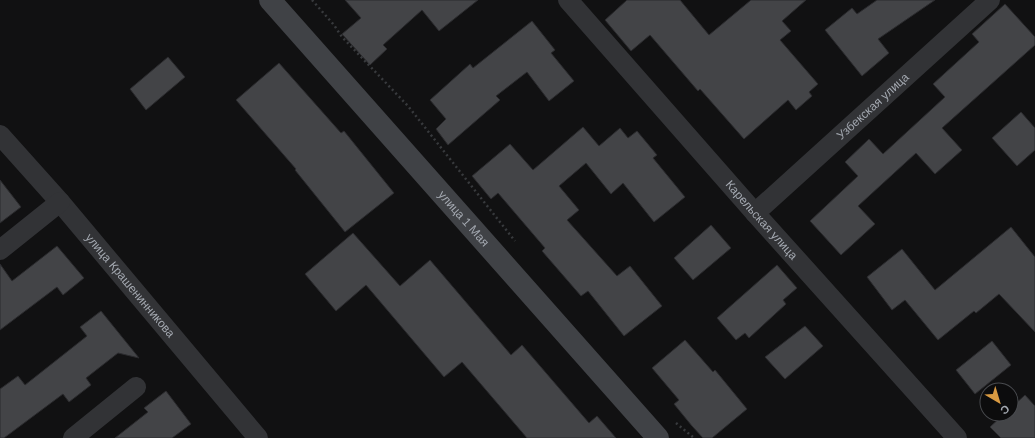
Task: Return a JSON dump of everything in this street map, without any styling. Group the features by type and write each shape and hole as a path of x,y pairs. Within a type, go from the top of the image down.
{"street":[{"name":"улица 1 Мая","path":"270,0 658,438"},
{"name":"Карельская улица","path":"568,0 755,213 957,438"},
{"name":"Узбекская улица","path":"755,213 990,0"},
{"name":"улица Крашенинникова","path":"0,135 60,202 258,438"},
{"path":"0,250 60,202"},
{"path":"73,438 136,387"}],"path":[{"path":"312,0 334,25 342,37 408,106 487,204"}],"building":[{"path":"345,0 478,0 439,31 422,10 383,45 387,49 370,65 342,34 361,18"},
{"path":"627,0 680,0 709,35 751,0 806,0 782,21 791,31 780,40 818,84 809,92 812,96 796,110 788,100 744,139 700,89 698,91 650,35 631,51 605,20"},
{"path":"877,0 935,0 878,39 889,53 862,76 825,30 852,8 857,14"},
{"path":"1005,4 1035,37 1035,45 942,128 962,150 935,174 916,153 858,206 875,224 841,255 810,221 858,176 845,162 869,139 883,154 945,97 933,84 979,42 972,34"},
{"path":"532,21 555,50 551,53 574,81 549,101 527,72 496,96 500,100 448,145 436,129 446,119 430,100 470,64 473,68"},
{"path":"168,57 185,77 146,110 130,89"},
{"path":"279,63 341,133 344,131 394,193 345,232 295,170 296,169 236,100"},
{"path":"1021,112 1035,128 1035,150 1017,166 992,138"},
{"path":"583,127 599,146 620,128 628,138 637,131 657,155 653,158 685,197 654,222 623,183 611,194 586,163 559,186 579,210 567,220 617,276 630,266 662,306 624,336 588,291 581,296 542,251 545,248 498,193 491,199 472,176 510,144 533,170"},
{"path":"0,180 21,207 0,223"},
{"path":"711,225 731,248 693,280 674,258"},
{"path":"1011,227 1035,257 1035,332 999,294 976,313 974,311 938,340 905,300 892,310 867,277 902,249 935,290"},
{"path":"353,233 400,286 430,260 511,355 522,345 589,423 597,416 616,438 527,438 462,362 444,377 366,285 336,311 305,274"},
{"path":"57,246 84,278 63,295 57,287 0,330 0,264 12,281"},
{"path":"777,265 797,288 783,300 786,304 749,338 745,333 736,340 717,318"},
{"path":"101,311 139,358 118,353 86,378 91,385 69,402 63,394 4,438 0,438 0,389 18,376 25,385 87,336 80,327"},
{"path":"805,326 823,346 785,379 765,357"},
{"path":"685,340 713,372 715,370 747,409 712,438 703,438 692,426 674,404 679,400 652,368"},
{"path":"992,341 1011,365 990,382 979,382 979,391 975,394 956,370"},
{"path":"166,391 191,424 172,438 115,438 148,412 144,408"},
{"path":"1025,395 1035,406 1035,438 1001,438 990,427 995,422 1019,422 1019,401"}]}
